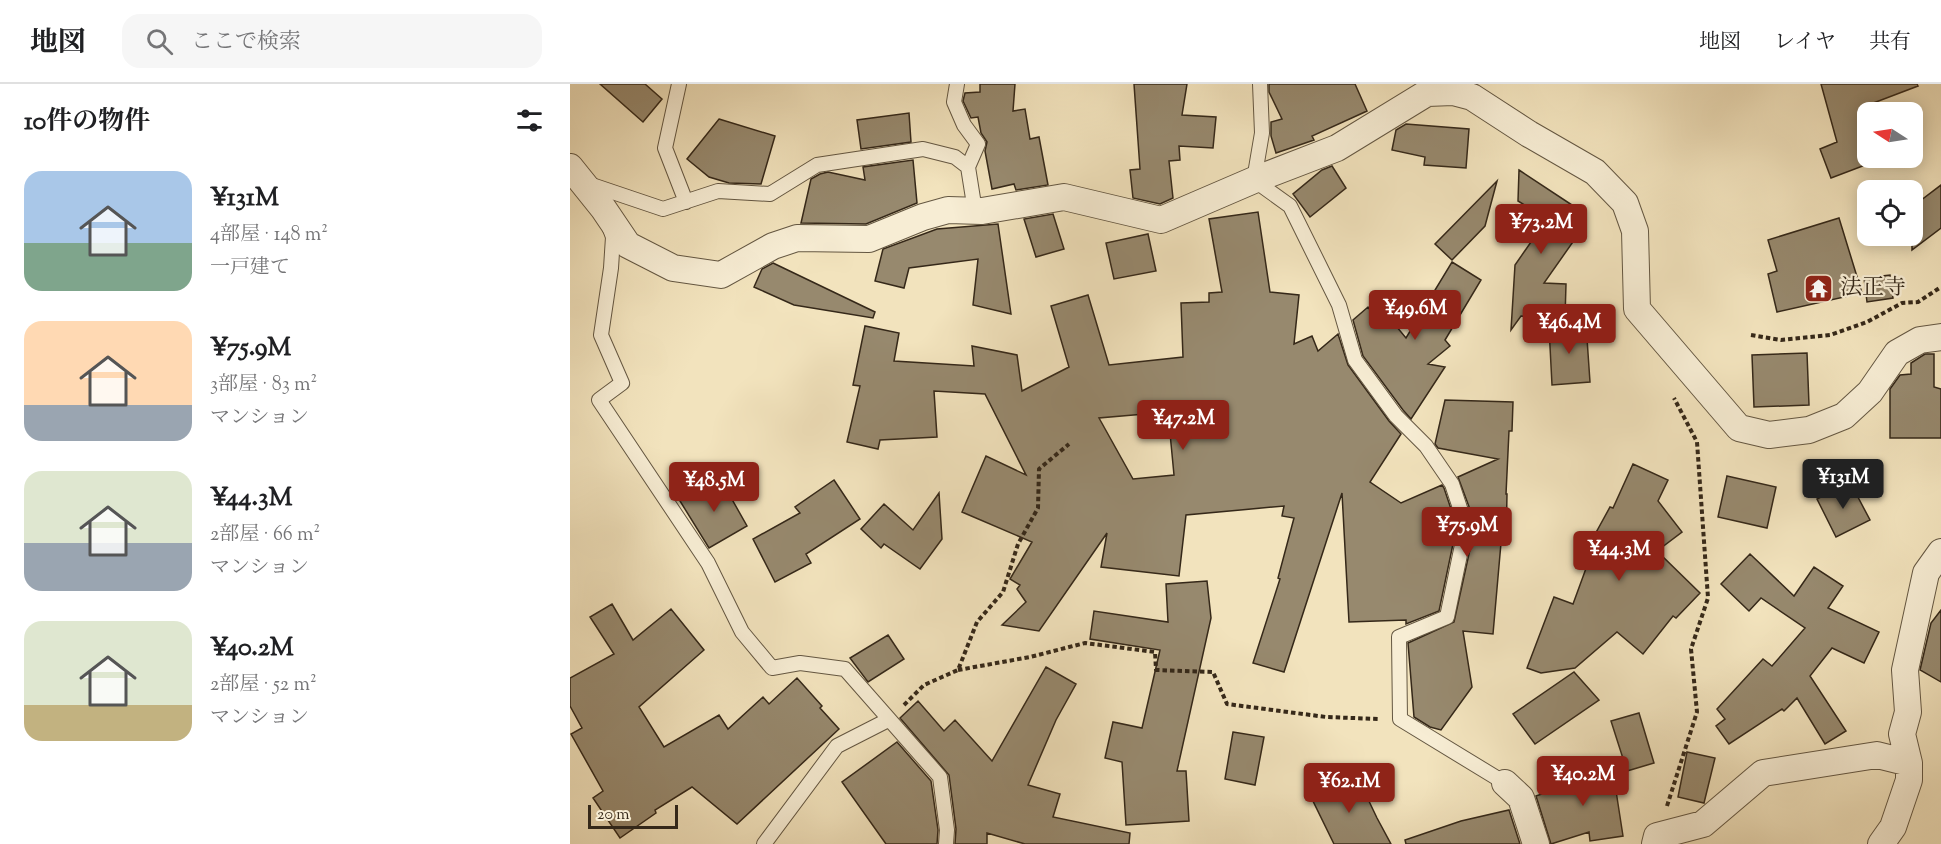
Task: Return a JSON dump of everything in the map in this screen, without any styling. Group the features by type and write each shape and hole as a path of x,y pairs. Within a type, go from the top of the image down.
{"street":[{"path":"576,175 603,208 628,245 673,268 722,274 773,246 797,238 869,239 923,217 948,210 975,211 1064,198 1161,220 1254,180 1337,148 1427,93 1453,92 1472,97 1529,134 1595,172 1625,203 1635,231 1637,309 1740,428 1769,435 1809,430 1844,416 1870,392 1897,353 1920,340 1941,338"},
{"path":"1881,844 1893,827 1909,780 1909,763 1902,734 1908,712 1905,670 1926,573 1941,552"},
{"path":"1656,840 1703,824 1764,773 1877,755 1909,763"},
{"path":"1505,783 1521,798 1536,844"}],"lane":[{"path":"679,84 665,148 686,202"},
{"path":"957,84 954,102 964,125 978,144 968,167 975,211"},
{"path":"1260,84 1262,133 1254,180 1290,206 1339,306 1355,360 1396,416 1433,455 1452,484 1462,514 1462,545 1447,617 1399,637 1400,719 1505,783"},
{"path":"576,175 663,209 718,191 770,194 816,165 923,149 955,157 968,167"},
{"path":"603,208 613,237 601,335 622,382 599,400 708,563 742,632 772,668 801,663 845,669 940,777 947,830 946,844"},
{"path":"764,844 837,746 888,720"}],"path":[{"path":"1751,334 1781,340 1830,334 1868,322 1902,303 1918,302 1941,287"},
{"path":"1656,840 1697,712 1691,649 1708,598 1697,442 1672,393"},
{"path":"958,670 977,622 1004,592 1018,544 1038,508 1039,470 1069,444"},
{"path":"888,720 924,685 958,670 1030,657 1085,643 1155,652 1156,670 1213,672 1227,704 1326,717 1400,719"}],"building":[{"path":"600,84 645,84 662,99 643,122"},
{"path":"980,84 1015,84 1013,111 1025,109 1030,139 1039,137 1048,185 1016,190 1014,184 992,189 985,151 987,142 981,133 978,117 971,118 963,101 965,93 980,92"},
{"path":"1134,84 1187,84 1182,115 1216,117 1213,148 1179,146 1180,160 1169,161 1173,198 1160,204 1133,198 1130,170 1140,169"},
{"path":"1269,84 1355,84 1367,111 1312,136 1314,140 1276,153 1271,136 1271,122 1282,119 1269,92"},
{"path":"1821,84 1917,84 1918,86 1876,102 1857,102 1857,168 1831,178 1820,149 1837,142"},
{"path":"909,113 911,142 861,149 857,120"},
{"path":"719,119 775,136 761,184 729,183 709,177 687,159"},
{"path":"1406,124 1469,129 1466,168 1424,165 1425,157 1392,150 1396,130"},
{"path":"913,160 917,203 866,224 801,223 811,179 828,172 865,180 863,167"},
{"path":"1332,166 1346,188 1310,217 1293,194 1322,170"},
{"path":"1519,170 1575,207 1558,226 1554,224 1575,239 1544,283 1566,284 1565,318 1521,316 1511,330 1515,265 1547,219 1518,201"},
{"path":"1497,181 1485,226 1452,260 1435,244"},
{"path":"1941,185 1941,228 1923,242 1923,199"},
{"path":"1258,212 1270,292 1299,295 1294,344 1312,336 1318,351 1338,334 1348,365 1401,434 1370,482 1401,503 1442,485 1453,515 1453,544 1439,611 1406,624 1406,620 1349,622 1342,493 1284,672 1253,663 1280,579 1278,578 1294,518 1282,516 1284,506 1186,515 1179,576 1101,567 1107,533 1039,631 1002,625 1026,602 1017,589 1020,585 1010,579 1032,542 962,512 986,456 1026,475 985,394 934,391 937,437 880,440 878,449 847,442 860,386 853,385 865,326 899,333 894,361 974,366 972,346 1017,355 1022,391 1069,367 1051,306 1088,295 1109,365 1183,357 1181,303 1209,302 1209,293 1222,292 1209,219","holes":["1168,412 1174,475 1133,479 1099,418"]},
{"path":"1053,214 1064,249 1036,257 1024,219"},
{"path":"1839,218 1862,293 1777,312 1768,274 1777,271 1768,240"},
{"path":"998,224 1011,314 973,305 978,259 909,268 904,288 875,281 883,249 937,229"},
{"path":"1148,234 1156,271 1114,279 1106,243"},
{"path":"1452,262 1481,280 1445,340 1450,346 1428,364 1445,367 1411,419 1363,356 1353,320 1368,307 1379,323 1387,315 1406,338"},
{"path":"773,263 875,312 873,318 794,305 754,287 762,269"},
{"path":"1890,275 1893,298 1867,302 1864,278"},
{"path":"1586,324 1590,382 1552,385 1549,327"},
{"path":"1807,353 1809,405 1754,407 1752,355"},
{"path":"1925,354 1934,354 1934,387 1941,389 1941,438 1890,438 1890,389 1900,375 1911,374 1911,363"},
{"path":"1445,400 1513,402 1512,431 1509,431 1506,543 1501,543 1493,634 1463,631 1472,687 1441,730 1430,727 1414,717 1408,643 1454,622 1471,545 1471,512 1458,477 1498,459 1438,448 1435,444"},
{"path":"1633,464 1668,480 1658,501 1682,532 1657,551 1700,593 1676,618 1673,616 1643,654 1617,632 1575,668 1541,673 1527,668 1554,597 1573,604 1588,563 1582,558 1610,507 1613,508"},
{"path":"1727,476 1776,487 1767,528 1718,517"},
{"path":"720,478 747,526 709,548 680,501"},
{"path":"834,480 860,519 806,554 811,563 775,582 753,539 800,513 795,507"},
{"path":"1850,482 1870,520 1836,537 1817,499"},
{"path":"939,493 942,539 920,569 884,544 881,548 861,529 884,504 913,530"},
{"path":"1750,554 1794,596 1814,567 1843,586 1828,608 1879,632 1864,663 1832,648 1810,676 1846,731 1825,744 1797,698 1784,711 1782,709 1729,744 1716,726 1725,719 1717,709 1763,659 1772,666 1805,628 1761,598 1749,611 1721,584"},
{"path":"1207,581 1211,618 1177,771 1186,771 1189,821 1126,825 1122,762 1105,758 1113,722 1142,728 1160,650 1090,639 1094,611 1168,622 1166,584"},
{"path":"612,604 633,640 671,609 704,650 639,707 664,747 719,715 728,729 763,697 769,704 797,678 839,729 737,824 692,787 655,810 656,813 620,838 593,798 603,791 571,734 582,728 570,706 570,678 614,654 590,617"},
{"path":"1941,610 1941,682 1920,670 1931,623"},
{"path":"888,635 904,659 868,682 850,658"},
{"path":"1046,667 1076,684 1056,720 1028,785 1060,794 1053,817 1130,833 1129,844 1025,844 987,833 987,844 955,844 956,829 949,775 900,718 918,701 944,731 955,720 992,761"},
{"path":"1574,672 1599,700 1535,744 1513,714"},
{"path":"1639,713 1654,763 1627,771 1611,721"},
{"path":"1233,732 1264,737 1255,785 1225,779"},
{"path":"897,742 931,781 938,830 937,844 886,844 842,782"},
{"path":"1687,752 1715,758 1704,803 1678,797"},
{"path":"1612,765 1623,836 1590,841 1589,832 1551,844 1536,796 1576,782 1574,772"},
{"path":"1356,774 1391,844 1334,844 1311,797"},
{"path":"1509,810 1520,844 1406,844 1405,840 1461,821"}],"place":[{"name":"法正寺","path":"1819,289"}]}
